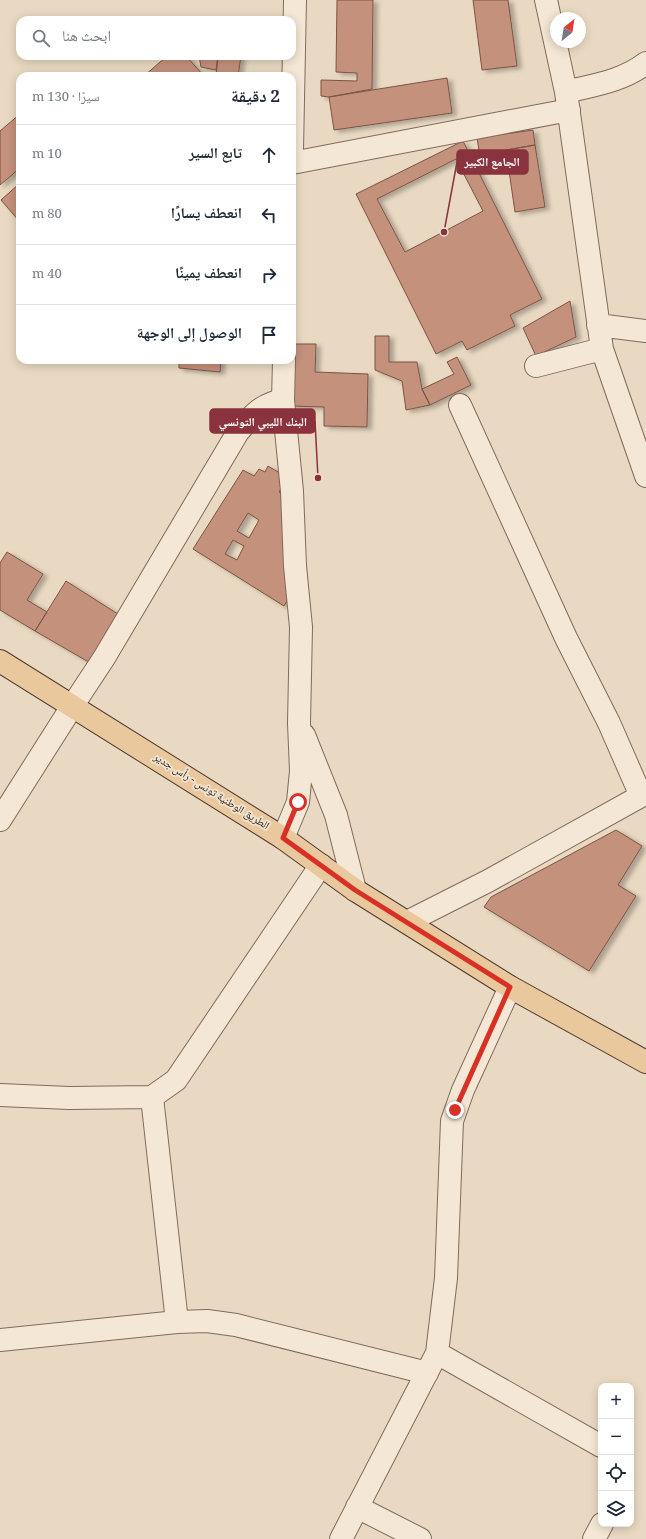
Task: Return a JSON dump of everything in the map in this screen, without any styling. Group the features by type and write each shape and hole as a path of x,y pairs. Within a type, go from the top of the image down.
{"main road":[{"name":"الطريق الوطنية تونس - رأس جدير","path":"0,661 73,705 283,838 355,890 510,987 646,1062"}],"street":[{"path":"295,0 295,16"},
{"path":"546,0 567,101 602,349 646,476"},
{"path":"294,60 294,72"},
{"path":"296,162 567,101 610,82 646,63"},
{"path":"598,325 646,331"},
{"path":"536,366 602,349"},
{"path":"283,838 298,802 301,771 299,723 301,627 295,566 292,491 283,400 284,364"},
{"path":"0,820 104,658 238,432 252,415 270,402 283,400"},
{"path":"407,922 488,881 644,797 566,638 460,405"},
{"path":"299,723 319,768 336,815 355,890"},
{"path":"0,1095 69,1098 152,1096 176,1080 320,865"},
{"path":"341,1539 436,1353 446,1278 452,1121 463,1090 510,987"},
{"path":"152,1096 177,1322"},
{"path":"0,1340 177,1322 207,1321 236,1325 427,1373"},
{"path":"436,1353 598,1444"},
{"path":"357,1507 420,1539"},
{"path":"594,1539 600,1527"}],"building":[{"path":"337,0 373,0 372,89 329,97 321,96 321,80 357,81 357,73 336,72"},
{"path":"473,0 508,0 517,66 482,70"},
{"path":"162,60 190,60 200,72 149,72"},
{"path":"200,60 217,60 216,70 201,67"},
{"path":"218,60 240,60 239,72 216,72"},
{"path":"447,78 452,113 334,130 329,97"},
{"path":"16,117 16,171 0,185 0,131"},
{"path":"533,130 535,145 506,150 507,159 481,163 477,138"},
{"path":"463,141 542,299 510,315 515,326 467,350 462,341 436,354 356,194","holes":["456,159 483,211 405,252 377,199"]},
{"path":"535,145 545,207 515,212 506,150"},
{"path":"16,187 16,217 1,200"},
{"path":"570,301 576,337 536,356 523,328"},
{"path":"375,336 389,336 389,362 417,362 422,389 430,405 406,410 402,381 375,370"},
{"path":"296,344 316,344 315,372 368,374 367,427 324,426 324,407 290,406 291,364 296,364"},
{"path":"457,357 471,385 430,405 422,389 454,374 447,362"},
{"path":"179,364 221,364 220,372 179,368"},
{"path":"268,466 283,475 279,482 284,484 279,492 286,497 287,601 284,606 193,549 243,470 254,476 259,469 265,472","holes":["248,513 259,520 249,538 237,531","233,540 244,546 237,560 225,554"]},
{"path":"7,552 43,574 27,600 47,612 35,631 0,610 0,563"},
{"path":"66,581 121,616 92,664 35,631"},
{"path":"616,830 642,846 618,885 636,896 589,971 484,907 491,897"}],"place":[{"name":"الجامع الكبير","path":"444,232"},
{"name":"البنك الليبي التونسي","path":"318,478"}],"route":[{"path":"298,802 283,838 355,890 510,987 455,1110"}]}
